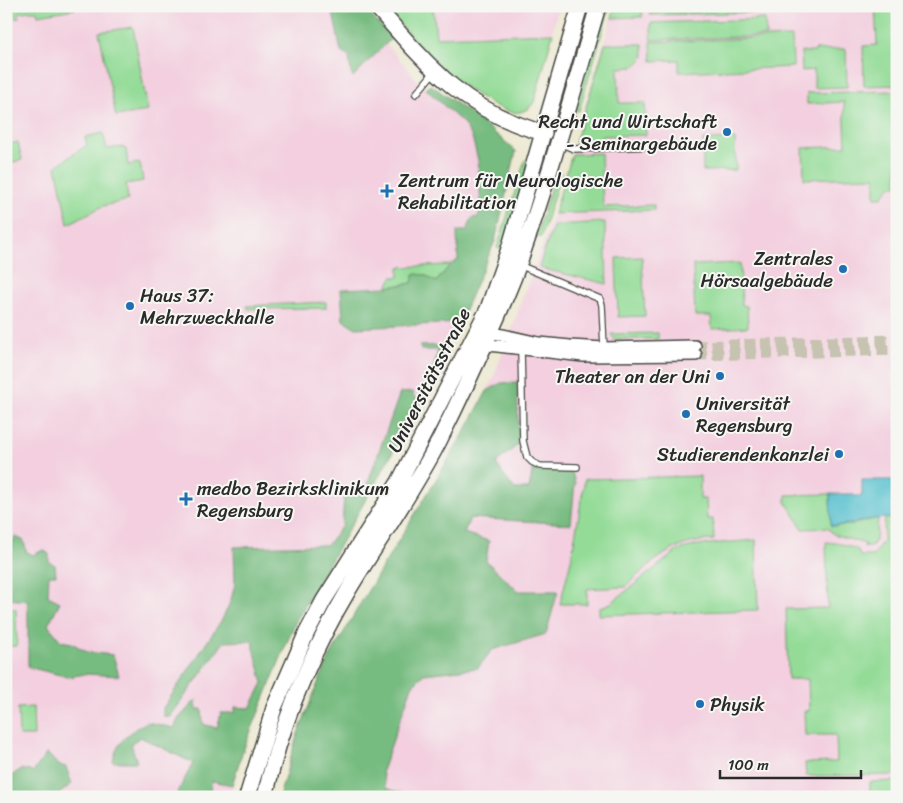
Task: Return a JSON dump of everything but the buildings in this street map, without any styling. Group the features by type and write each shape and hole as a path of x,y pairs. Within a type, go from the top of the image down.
{"street":[{"path":"376,6 434,72 464,96 487,111 524,127 544,133 553,137 558,142"},
{"name":"Universitätsstraße","path":"247,797 274,708 307,632 324,600 399,482 484,338 488,309 510,246 580,6"},
{"name":"Universitätsstraße","path":"266,797 274,760 288,714 320,642 350,588 419,478 438,444 484,338 519,265 598,6"},
{"path":"510,246 511,257 519,265"},
{"path":"484,338 521,350 567,355 605,352 696,351"},
{"path":"484,338 605,352"}],"lane":[{"path":"416,94 434,72"},
{"path":"558,142 574,149 655,146"},
{"path":"519,265 600,299 605,352"},
{"path":"521,350 523,441 527,457 540,466 576,467"}],"shaded area":[{"name":"medbo Bezirksklinikum Regensburg","path":"6,6 354,6 422,86 515,159 495,241 459,323 424,398 295,623 242,753 230,797 6,797"},
{"path":"383,6 559,6 531,108 525,111 511,112 481,97"},
{"name":"Universität Regensburg","path":"615,6 897,6 897,797 279,797 297,736 331,655 462,437 493,379 554,214"}],"green space":[{"path":"12,6 74,6 75,9 38,15 37,11 28,11 18,13 19,18 16,19"},
{"path":"324,6 362,6 392,38 353,77 349,57 341,52 332,8 325,9"},
{"path":"383,6 433,6 436,37 553,33 534,102 521,112 511,112 482,98 461,84 436,63"},
{"path":"606,6 610,6 579,111 575,110"},
{"path":"615,6 643,6 642,17 612,18"},
{"path":"650,6 762,6 763,12 650,15"},
{"path":"875,6 897,6 897,85 864,86 863,46 877,45"},
{"path":"765,19 766,36 651,40 651,23"},
{"path":"133,27 148,111 116,116 99,32"},
{"path":"792,37 793,67 679,72 679,60 652,61 651,42"},
{"path":"605,44 643,44 644,57 634,67 618,68 619,103 645,103 646,135 601,136 601,142 575,143"},
{"path":"846,49 847,87 814,88 814,70 802,71 801,52"},
{"path":"431,85 478,119 516,151 495,241 459,323 356,328 343,320 341,289 387,287 412,283 414,274 425,275 436,282 450,265 458,260 457,231 467,231 472,218 478,217 481,207 478,160 472,137 463,123 426,89"},
{"path":"897,91 897,186 890,186 882,197 875,197 875,177 804,179 803,148 846,146 844,102 807,104 807,93"},
{"path":"103,133 107,149 121,147 126,149 128,165 140,163 143,181 126,184 128,200 103,206 68,224 56,166 87,145 85,137"},
{"path":"735,139 736,170 703,171 703,140"},
{"path":"18,142 22,160 6,164 6,145"},
{"path":"601,153 603,207 654,205 654,210 554,214 572,154"},
{"path":"525,160 530,162 502,250 497,248"},
{"path":"556,171 561,173 541,237 536,237"},
{"path":"605,222 607,284 539,268 554,225"},
{"path":"642,257 645,316 618,317 616,258"},
{"path":"740,263 742,305 747,306 748,327 712,329 711,316 695,316 693,265"},
{"path":"450,265 436,282 425,275 414,274 412,283 387,287 392,277 399,277 399,267"},
{"path":"326,302 326,308 248,309 247,306"},
{"path":"658,333 658,339 614,339 611,334"},
{"path":"448,345 428,387 438,350 421,350 420,346"},
{"path":"517,382 519,444 496,463 515,489 529,489 533,468 571,469 575,483 571,524 470,518 464,533 489,541 486,561 518,591 558,591 546,634 492,650 478,668 424,674 412,686 382,771 386,788 414,797 279,797 297,736 318,683 331,655 363,599 462,437 487,391 501,383"},
{"path":"413,392 414,398 424,398 295,623 242,753 232,785 212,781 209,797 175,797 193,763 140,737 131,744 137,762 113,762 121,743 135,729 147,722 174,728 179,718 196,700 197,709 202,709 203,724 217,728 221,713 235,713 235,707 250,708 263,683 252,641 224,642 170,717 163,716 163,708 223,618 231,600 235,584 234,547 327,545 342,526 344,496 360,490 368,482 400,393"},
{"path":"700,476 700,499 706,499 707,519 713,519 714,540 700,541 675,548 655,561 625,587 587,589 587,604 560,604 571,560 585,479"},
{"path":"830,494 831,526 851,525 878,518 876,539 873,545 864,547 865,544 833,534 828,528 803,529 786,502 786,495"},
{"path":"885,518 897,520 896,775 806,776 805,763 837,762 836,735 805,735 804,711 809,711 808,679 788,679 786,609 828,608 826,542 843,544 854,548 858,550 860,556 873,556 883,541"},
{"path":"15,536 24,541 26,551 33,555 43,550 49,554 49,562 55,565 56,575 49,575 48,596 60,602 48,625 61,641 72,643 87,652 113,655 119,676 85,674 68,677 28,667 28,601 6,599 6,551"},
{"path":"756,540 758,610 599,615 599,608 611,603 678,550 698,545"},
{"path":"6,609 16,609 17,646 6,646"},
{"path":"33,707 34,736 19,736 18,708"},
{"path":"47,753 58,765 66,767 72,784 55,797 6,797 6,777 10,777 21,769 33,772"},
{"path":"897,781 897,797 870,797 870,782"}],"water":[{"path":"862,480 897,480 897,520 881,518 831,526 830,494 862,496"}],"tunnel":[{"path":"695,346 897,340"},
{"path":"696,355 897,350"}],"place":[{"name":"Recht und Wirtschaft - Seminargebäude","path":"727,132"},
{"name":"Zentrum für Neurologische Rehabilitation","path":"387,191"},
{"name":"Zentrales Hörsaalgebäude","path":"843,269"},
{"name":"Haus 37: Mehrzweckhalle","path":"130,306"},
{"name":"Theater an der Uni","path":"720,376"},
{"name":"Universität Regensburg","path":"686,414"},
{"name":"Studierendenkanzlei","path":"839,454"},
{"name":"medbo Bezirksklinikum Regensburg","path":"186,499"},
{"name":"Physik","path":"700,704"}]}
